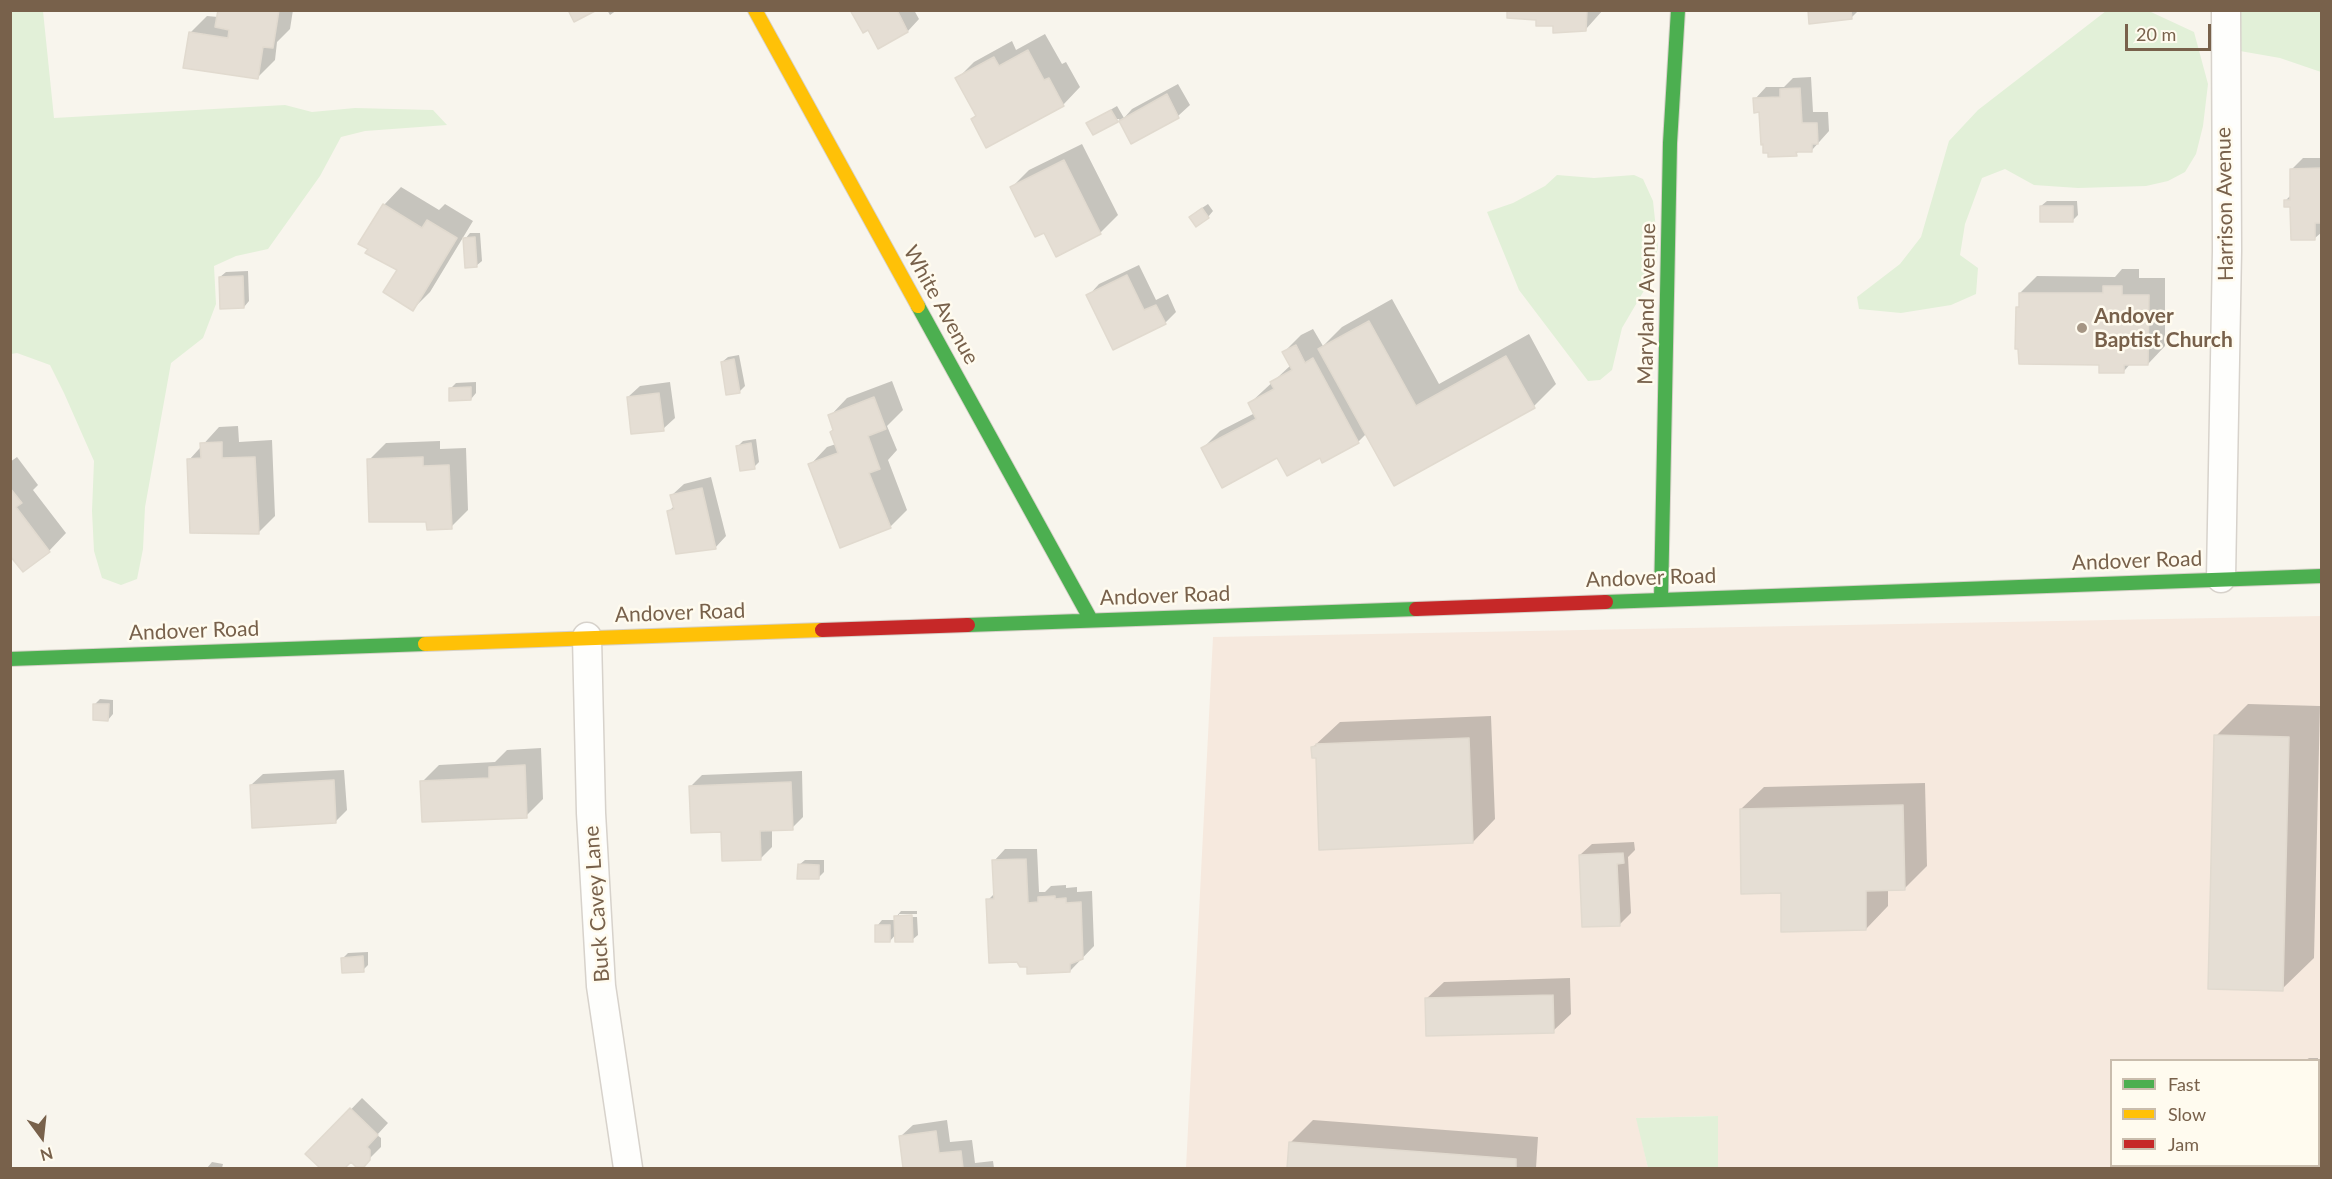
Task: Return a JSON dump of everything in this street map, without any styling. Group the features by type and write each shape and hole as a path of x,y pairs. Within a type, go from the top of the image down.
{"street":[{"name":"White Avenue","path":"755,10 1091,620"},
{"name":"Maryland Avenue","path":"1661,599 1669,290 1670,143 1678,10"},
{"name":"Harrison Avenue","path":"2221,578 2227,251 2226,10"},
{"name":"Andover Road","path":"10,659 2322,576"},
{"name":"Buck Cavey Lane","path":"587,637 591,813 602,986 628,1168"}],"shaded area":[{"path":"2321,616 2321,1168 1718,1168 1718,1116 1637,1118 1648,1168 1186,1168 1213,637"}],"green space":[{"path":"10,11 43,11 54,118 285,105 312,112 355,108 433,110 447,125 365,131 341,137 320,176 268,249 236,256 214,266 216,304 203,338 171,363 145,507 143,549 137,579 121,585 102,578 94,551 92,511 94,461 64,393 50,365 17,353 11,354"},
{"path":"2106,11 2151,12 2194,32 2208,84 2203,126 2196,154 2185,172 2168,181 2146,186 2078,188 2034,185 2005,169 1982,178 1965,224 1960,255 1978,268 1976,294 1951,305 1901,313 1859,309 1857,297 1900,264 1921,237 1949,141 1978,110"},
{"path":"2238,11 2321,11 2321,72 2280,58 2240,51"},
{"path":"1557,175 1594,178 1634,175 1643,179 1653,201 1658,248 1649,282 1622,328 1612,370 1600,380 1588,381 1519,290 1487,212 1513,203 1545,186"},
{"path":"1718,1116 1718,1168 1648,1168 1636,1118"}],"building":[{"path":"218,10 279,10 273,48 263,47 258,79 183,68 189,32 228,38 229,30 215,27"},
{"path":"568,10 597,10 574,22"},
{"path":"850,10 897,10 908,32 878,49 868,30 863,33"},
{"path":"1507,10 1587,10 1586,31 1553,33 1553,26 1536,26 1536,20 1507,18"},
{"path":"1808,10 1851,10 1852,19 1809,24"},
{"path":"1028,50 1044,80 1049,78 1064,106 986,148 971,119 976,116 955,78 994,57 999,66"},
{"path":"1800,88 1802,123 1817,123 1818,144 1812,144 1812,152 1796,152 1797,156 1768,157 1768,153 1763,153 1759,112 1754,113 1753,98 1780,97 1780,89"},
{"path":"1167,94 1179,118 1131,144 1119,121"},
{"path":"1111,110 1118,122 1093,135 1086,123"},
{"path":"1064,160 1101,234 1056,257 1044,233 1035,237 1010,187"},
{"path":"2322,168 2322,223 2315,223 2315,240 2291,240 2290,207 2284,207 2284,200 2290,200 2290,169"},
{"path":"383,204 422,228 427,220 457,238 413,311 383,292 397,270 365,253 368,249 358,244"},
{"path":"2040,206 2073,206 2073,222 2040,222"},
{"path":"1202,208 1209,218 1196,227 1189,217"},
{"path":"475,237 477,267 465,268 463,238"},
{"path":"1127,275 1144,310 1156,305 1166,324 1113,350 1086,295"},
{"path":"243,276 244,308 220,309 219,277"},
{"name":"Andover Baptist Church","path":"2103,286 2122,286 2122,295 2149,295 2148,365 2124,365 2124,373 2099,373 2099,365 2019,364 2018,349 2015,349 2016,307 2019,307 2019,293 2103,293"},
{"path":"1369,321 1416,406 1506,356 1535,408 1394,486 1318,349"},
{"path":"1296,345 1305,363 1313,358 1359,443 1322,463 1320,458 1287,476 1277,458 1222,488 1201,448 1256,419 1248,403 1274,389 1270,382 1292,370 1282,352"},
{"path":"734,359 740,393 726,395 721,362"},
{"path":"471,387 471,400 449,401 449,388"},
{"path":"659,393 664,431 631,434 627,397"},
{"path":"874,397 886,429 868,436 880,469 869,473 891,528 840,548 808,464 838,453 830,432 833,430 828,415"},
{"path":"222,442 222,458 255,457 259,534 190,533 187,459 201,458 200,443"},
{"path":"751,443 755,469 740,471 736,446"},
{"path":"423,457 423,466 449,465 452,529 427,530 426,522 369,522 367,459"},
{"path":"10,488 22,503 16,507 50,552 23,572 10,556"},
{"path":"702,488 716,549 676,554 667,511 674,509 670,495"},
{"path":"93,704 109,704 108,721 93,720"},
{"path":"2214,735 2289,737 2283,991 2208,989"},
{"path":"1469,738 1473,843 1319,850 1316,758 1312,758 1311,747 1316,744"},
{"path":"525,765 527,818 422,822 420,781 489,778 489,767"},
{"path":"334,780 336,823 252,828 250,785"},
{"path":"791,782 793,830 760,831 761,860 722,861 721,832 691,833 689,786"},
{"path":"1903,805 1905,890 1866,891 1866,930 1781,932 1781,893 1741,894 1740,809"},
{"path":"1623,853 1624,863 1617,864 1620,926 1582,927 1579,855"},
{"path":"1026,859 1028,903 1038,902 1038,897 1055,896 1055,899 1066,898 1066,903 1081,902 1083,959 1070,964 1070,972 1027,974 1027,967 1020,967 1017,962 989,963 986,899 994,899 992,860"},
{"path":"798,864 819,865 819,879 797,879"},
{"path":"912,915 913,942 895,942 894,916"},
{"path":"875,925 890,925 890,942 875,942"},
{"path":"363,956 364,972 342,973 341,958"},
{"path":"1553,995 1554,1033 1426,1036 1425,998"},
{"path":"350,1108 378,1135 367,1147 370,1150 370,1160 364,1167 356,1167 351,1162 345,1168 320,1168 305,1154"},
{"path":"936,1131 939,1153 961,1151 963,1168 903,1168 899,1136"},
{"path":"1289,1142 1516,1159 1516,1168 1287,1168"}],"traffic: fast":[{"path":"1661,599 1670,143 1678,10"},
{"path":"918,306 1091,620"},
{"path":"1606,602 2322,576"},
{"path":"968,625 1416,609"},
{"path":"10,659 425,644"}],"traffic: slow":[{"path":"755,10 918,306"},
{"path":"425,644 822,630"}],"traffic: jam":[{"path":"1416,609 1606,602"},
{"path":"822,630 968,625"}],"place":[{"name":"Andover Baptist Church","path":"2082,328"}]}
